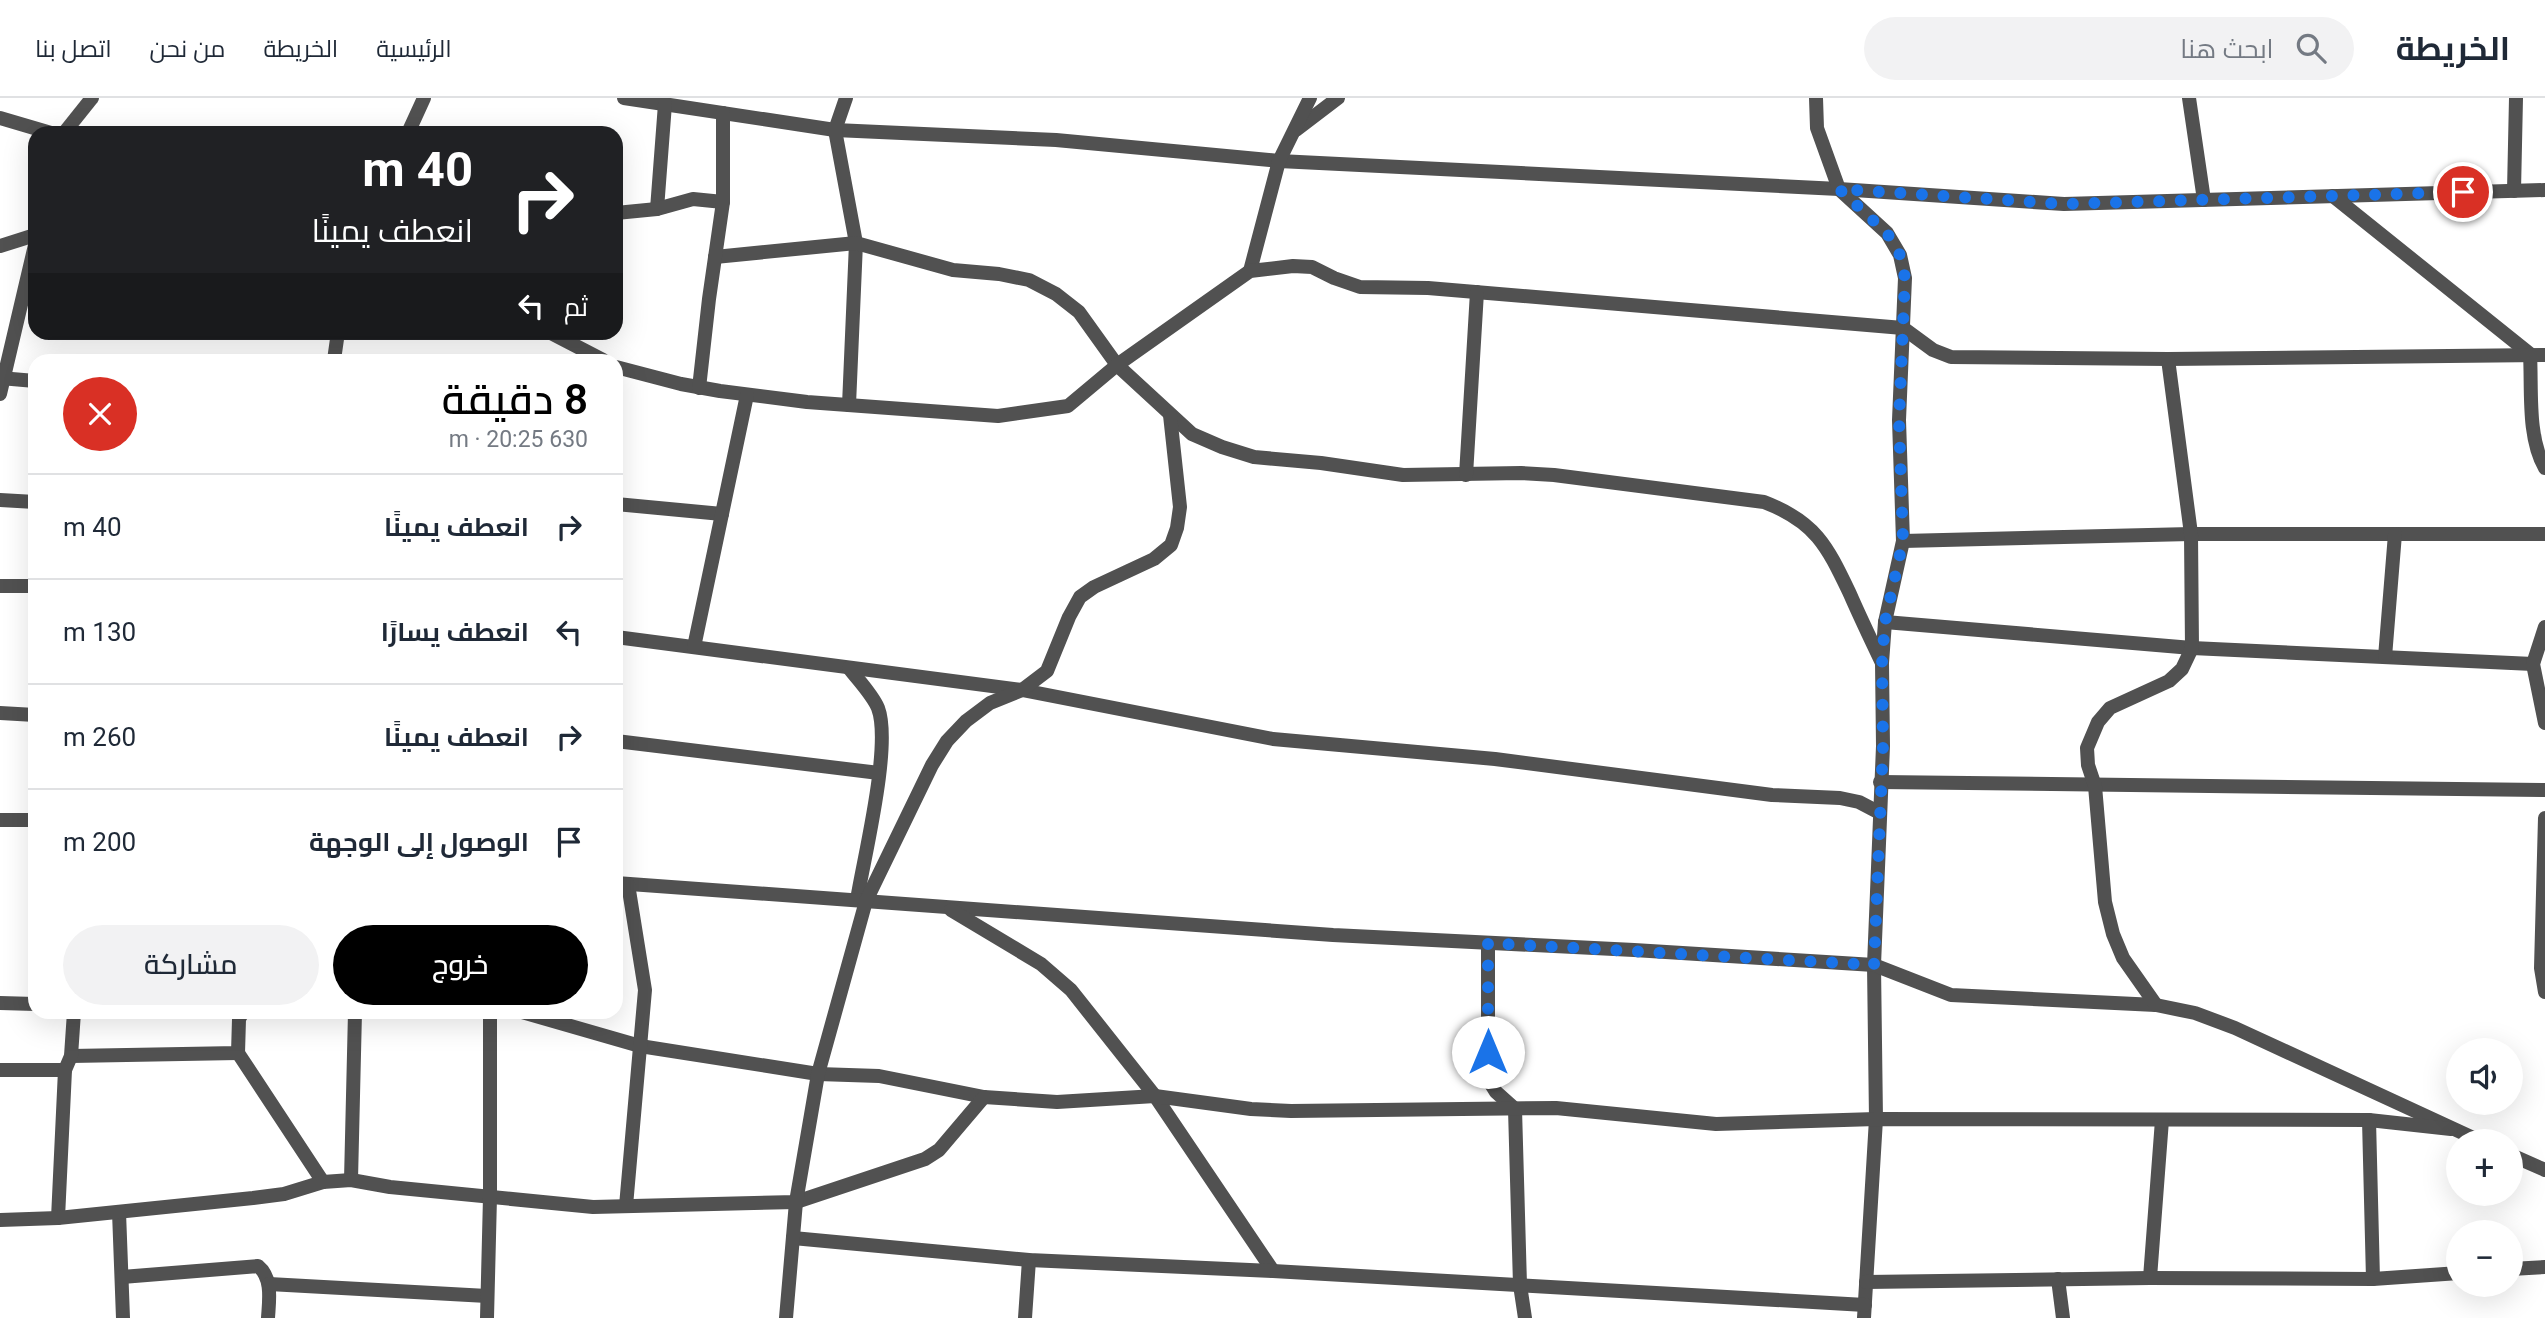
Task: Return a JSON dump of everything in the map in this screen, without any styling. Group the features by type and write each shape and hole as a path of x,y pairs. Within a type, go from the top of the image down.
{"street":[{"path":"70,126 92,98"},
{"path":"411,126 424,98"},
{"path":"624,98 835,130 1056,140 1279,161 1839,189 2064,204 2545,190"},
{"path":"846,98 835,130 856,243 849,405"},
{"path":"1250,271 1279,161 1310,98"},
{"path":"1293,133 1338,98"},
{"path":"793,1238 1029,1260 1273,1270 1520,1285 1865,1311 1876,1119 1874,965 1883,735 1882,663 1885,622 1903,541 1899,420 1905,278 1900,255 1887,233 1839,189 1817,128 1816,98"},
{"path":"2189,98 2204,200"},
{"path":"2514,191 2516,98"},
{"path":"657,209 665,104"},
{"path":"699,387 723,202 723,113"},
{"path":"0,118 28,126"},
{"path":"2333,196 2538,354"},
{"path":"623,212 657,209 693,200 723,202"},
{"path":"0,246 28,237"},
{"path":"715,257 856,243 953,270 1029,280 1056,294 1079,312 1117,365 1192,434 1254,457 1403,475 1554,475 1764,502 1788,511 1810,527 1828,548 1882,663"},
{"path":"623,369 699,387 747,395 849,405 998,416 1054,410 1068,406 1117,365 1250,271 1293,266 1312,267 1360,287 1428,288 1903,328 1933,350 1951,357 2168,359 2538,354"},
{"path":"0,394 1,378 28,272"},
{"path":"1466,475 1477,292"},
{"path":"564,340 591,354"},
{"path":"2538,354 2534,440 2537,455 2545,468"},
{"path":"2156,1004 2123,958 2113,934 2105,902 2095,786 2088,765 2087,747 2098,722 2110,708 2169,681 2182,669 2192,648 2191,534 2168,359"},
{"path":"1,378 28,380"},
{"path":"694,647 747,395"},
{"path":"861,901 947,741 966,721 990,703 1022,690 1047,671 1080,597 1094,587 1154,559 1171,545 1180,507 1170,415"},
{"path":"0,500 28,502"},
{"path":"623,505 722,514"},
{"path":"1903,541 2191,534 2545,534"},
{"path":"2385,657 2395,534"},
{"path":"0,586 28,586"},
{"path":"1885,622 2192,648 2533,664"},
{"path":"2545,627 2533,664 2545,723"},
{"path":"623,638 1022,690 1273,739 1496,759 1772,795 1840,798 1859,802 1880,813"},
{"path":"786,1318 796,1202 818,1074 861,901 879,773 883,725 877,705 849,668"},
{"path":"0,713 28,715"},
{"path":"623,742 879,773"},
{"path":"1880,782 2545,790"},
{"path":"2545,818 2545,992"},
{"path":"0,820 28,820"},
{"path":"623,884 1333,935 1874,965 1951,995 2156,1004 2195,1013 2235,1028 2451,1129"},
{"path":"623,889 645,990 626,1206"},
{"path":"947,907 1041,964 1071,990 1155,1096 1273,1270"},
{"path":"1488,943 1488,1079 1496,1092 1515,1109 1520,1285 1525,1318"},
{"path":"0,1003 28,1004"},
{"path":"58,1218 65,1070 71,1056 74,1019"},
{"path":"240,1019 239,1054 323,1182"},
{"path":"351,1180 355,1019"},
{"path":"487,1318 490,1019"},
{"path":"546,1019 640,1046 818,1074 879,1076 984,1097 1057,1102 1155,1096 1251,1109 1291,1111 1569,1109 1716,1124 1876,1119 2369,1120 2451,1129"},
{"path":"71,1056 239,1054"},
{"path":"0,1070 65,1070"},
{"path":"0,1220 58,1218 253,1198 284,1194 323,1182 351,1180 561,1205 796,1202 925,1159 939,1150 984,1097"},
{"path":"2150,1278 2162,1120"},
{"path":"2369,1120 2373,1279"},
{"path":"2523,1160 2545,1170"},
{"path":"119,1212 123,1318"},
{"path":"1025,1318 1029,1260"},
{"path":"122,1276 258,1266 264,1270 269,1284 268,1318"},
{"path":"2523,1268 2545,1267"},
{"path":"1866,1282 2150,1278 2373,1279 2446,1274"},
{"path":"2058,1279 2063,1318"},
{"path":"269,1284 487,1296"}],"route":[{"path":"1488,1052 1488,943 1874,965 1884,712 1882,663 1885,622 1903,541 1899,420 1905,278 1900,255 1887,233 1839,189 2064,204 2463,192"}]}
